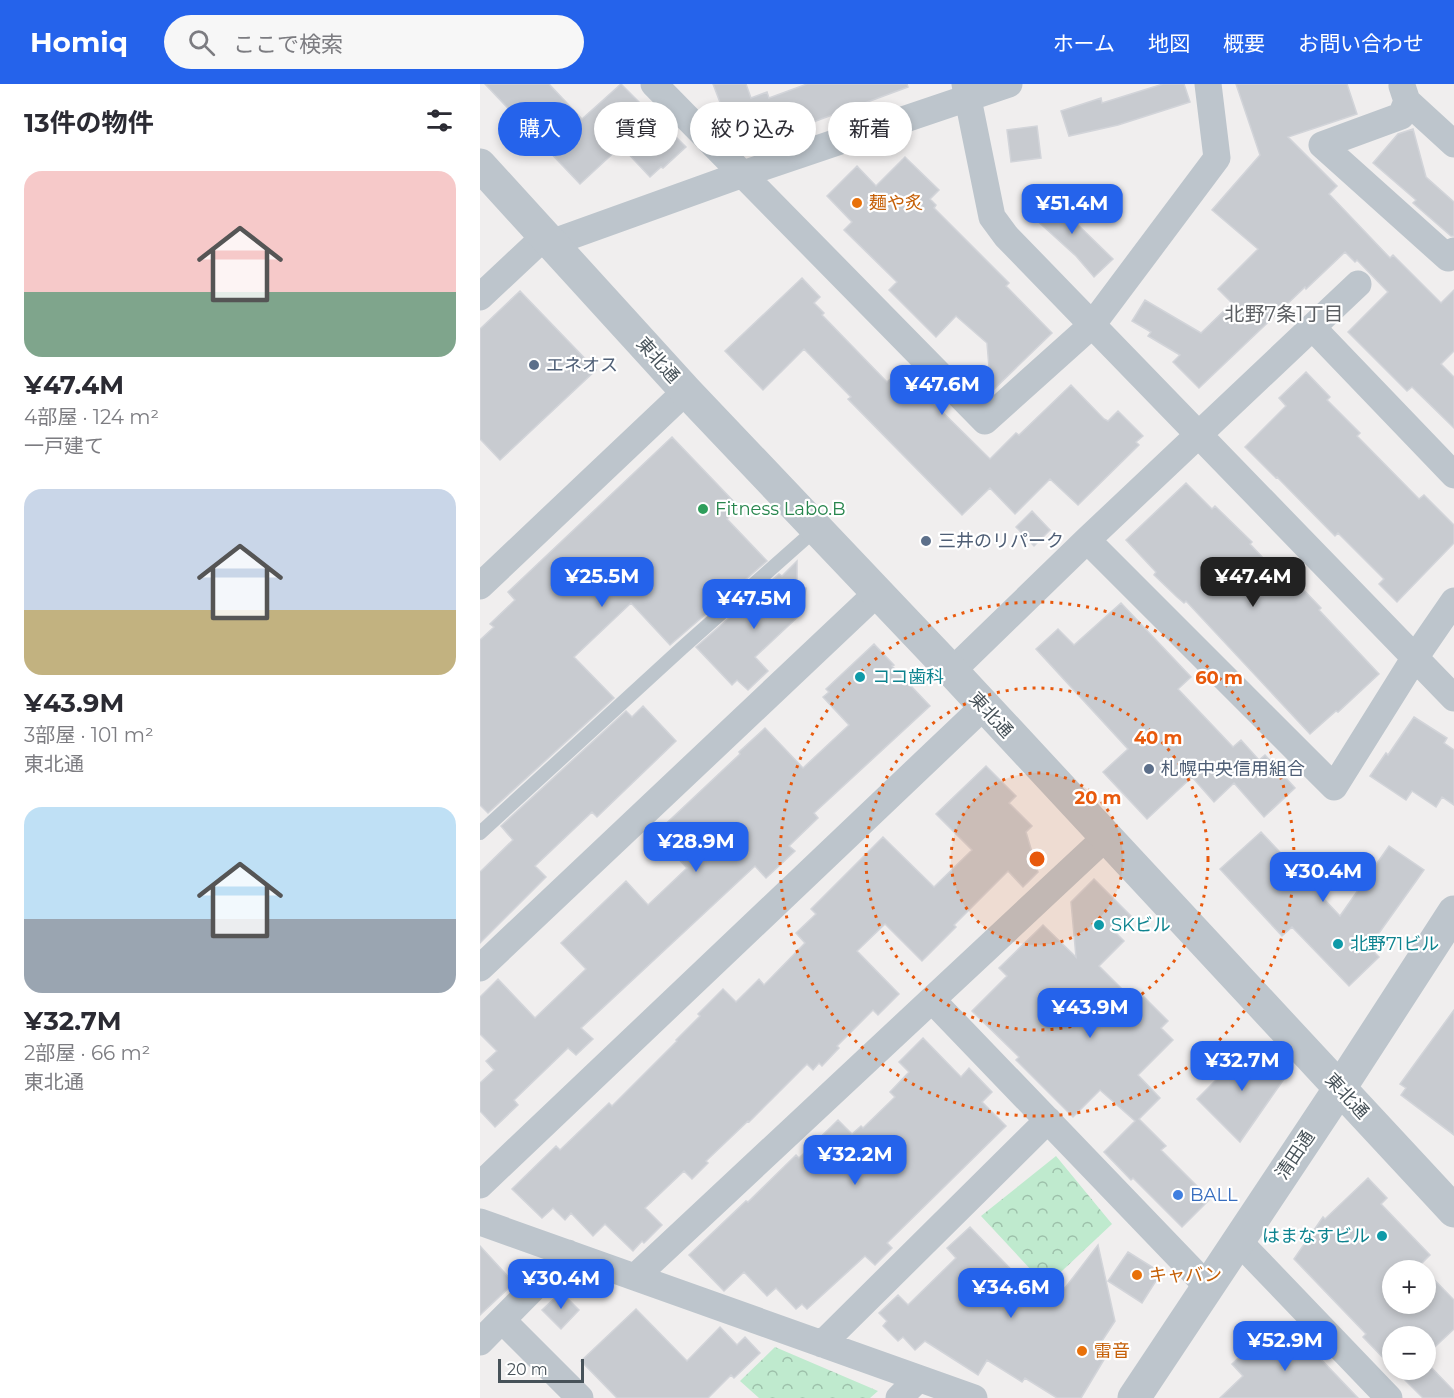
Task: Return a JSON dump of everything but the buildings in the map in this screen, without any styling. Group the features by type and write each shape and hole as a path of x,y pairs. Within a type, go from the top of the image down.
{"street":[{"path":"654,84 985,421 1092,325 1217,158 1208,84"},
{"path":"480,297 548,239 743,174 966,91 1009,84"},
{"path":"966,91 992,217 1006,236 1454,698"},
{"path":"1404,93 1454,144"},
{"path":"1404,93 1401,116 1322,146 1448,258 1454,251"},
{"name":"東北通","path":"480,165 686,392 952,671 983,707 1454,1211"},
{"path":"952,671 1358,284"},
{"path":"1313,328 1454,475"},
{"path":"480,586 686,392"},
{"path":"1087,540 1334,787 1414,659 1454,601"},
{"path":"480,968 877,593"},
{"path":"480,1185 983,707"},
{"path":"635,1277 1106,837"},
{"name":"清田通","path":"1134,1398 1454,912"},
{"path":"933,1001 1207,1287"},
{"path":"822,1344 1048,1120"},
{"path":"480,1222 974,1398"},
{"path":"1239,1238 1246,1249 1389,1398"},
{"path":"480,1342 568,1253"},
{"path":"502,1320 580,1398"},
{"path":"899,1398 918,1379"}],"lane":[{"path":"480,833 816,529"}],"green space":[{"path":"1056,1156 1112,1224 1046,1286 981,1216"},
{"path":"775,1347 878,1391 870,1398 759,1398 740,1381"}],"place":[{"name":"麺や炙","path":"857,203"},
{"name":"エネオス","path":"534,365"},
{"name":"Fitness Labo.B","path":"703,509"},
{"name":"三井のリパーク","path":"926,541"},
{"name":"ココ歯科","path":"860,677"},
{"name":"札幌中央信用組合","path":"1149,769"},
{"name":"SKビル","path":"1099,925"},
{"name":"北野71ビル","path":"1338,944"},
{"name":"BALL","path":"1178,1195"},
{"name":"はまなすビル","path":"1382,1236"},
{"name":"キャバン","path":"1137,1275"},
{"name":"雷音","path":"1082,1351"}],"district":[{"name":"北野7条1丁目","path":"1284,314"}]}
